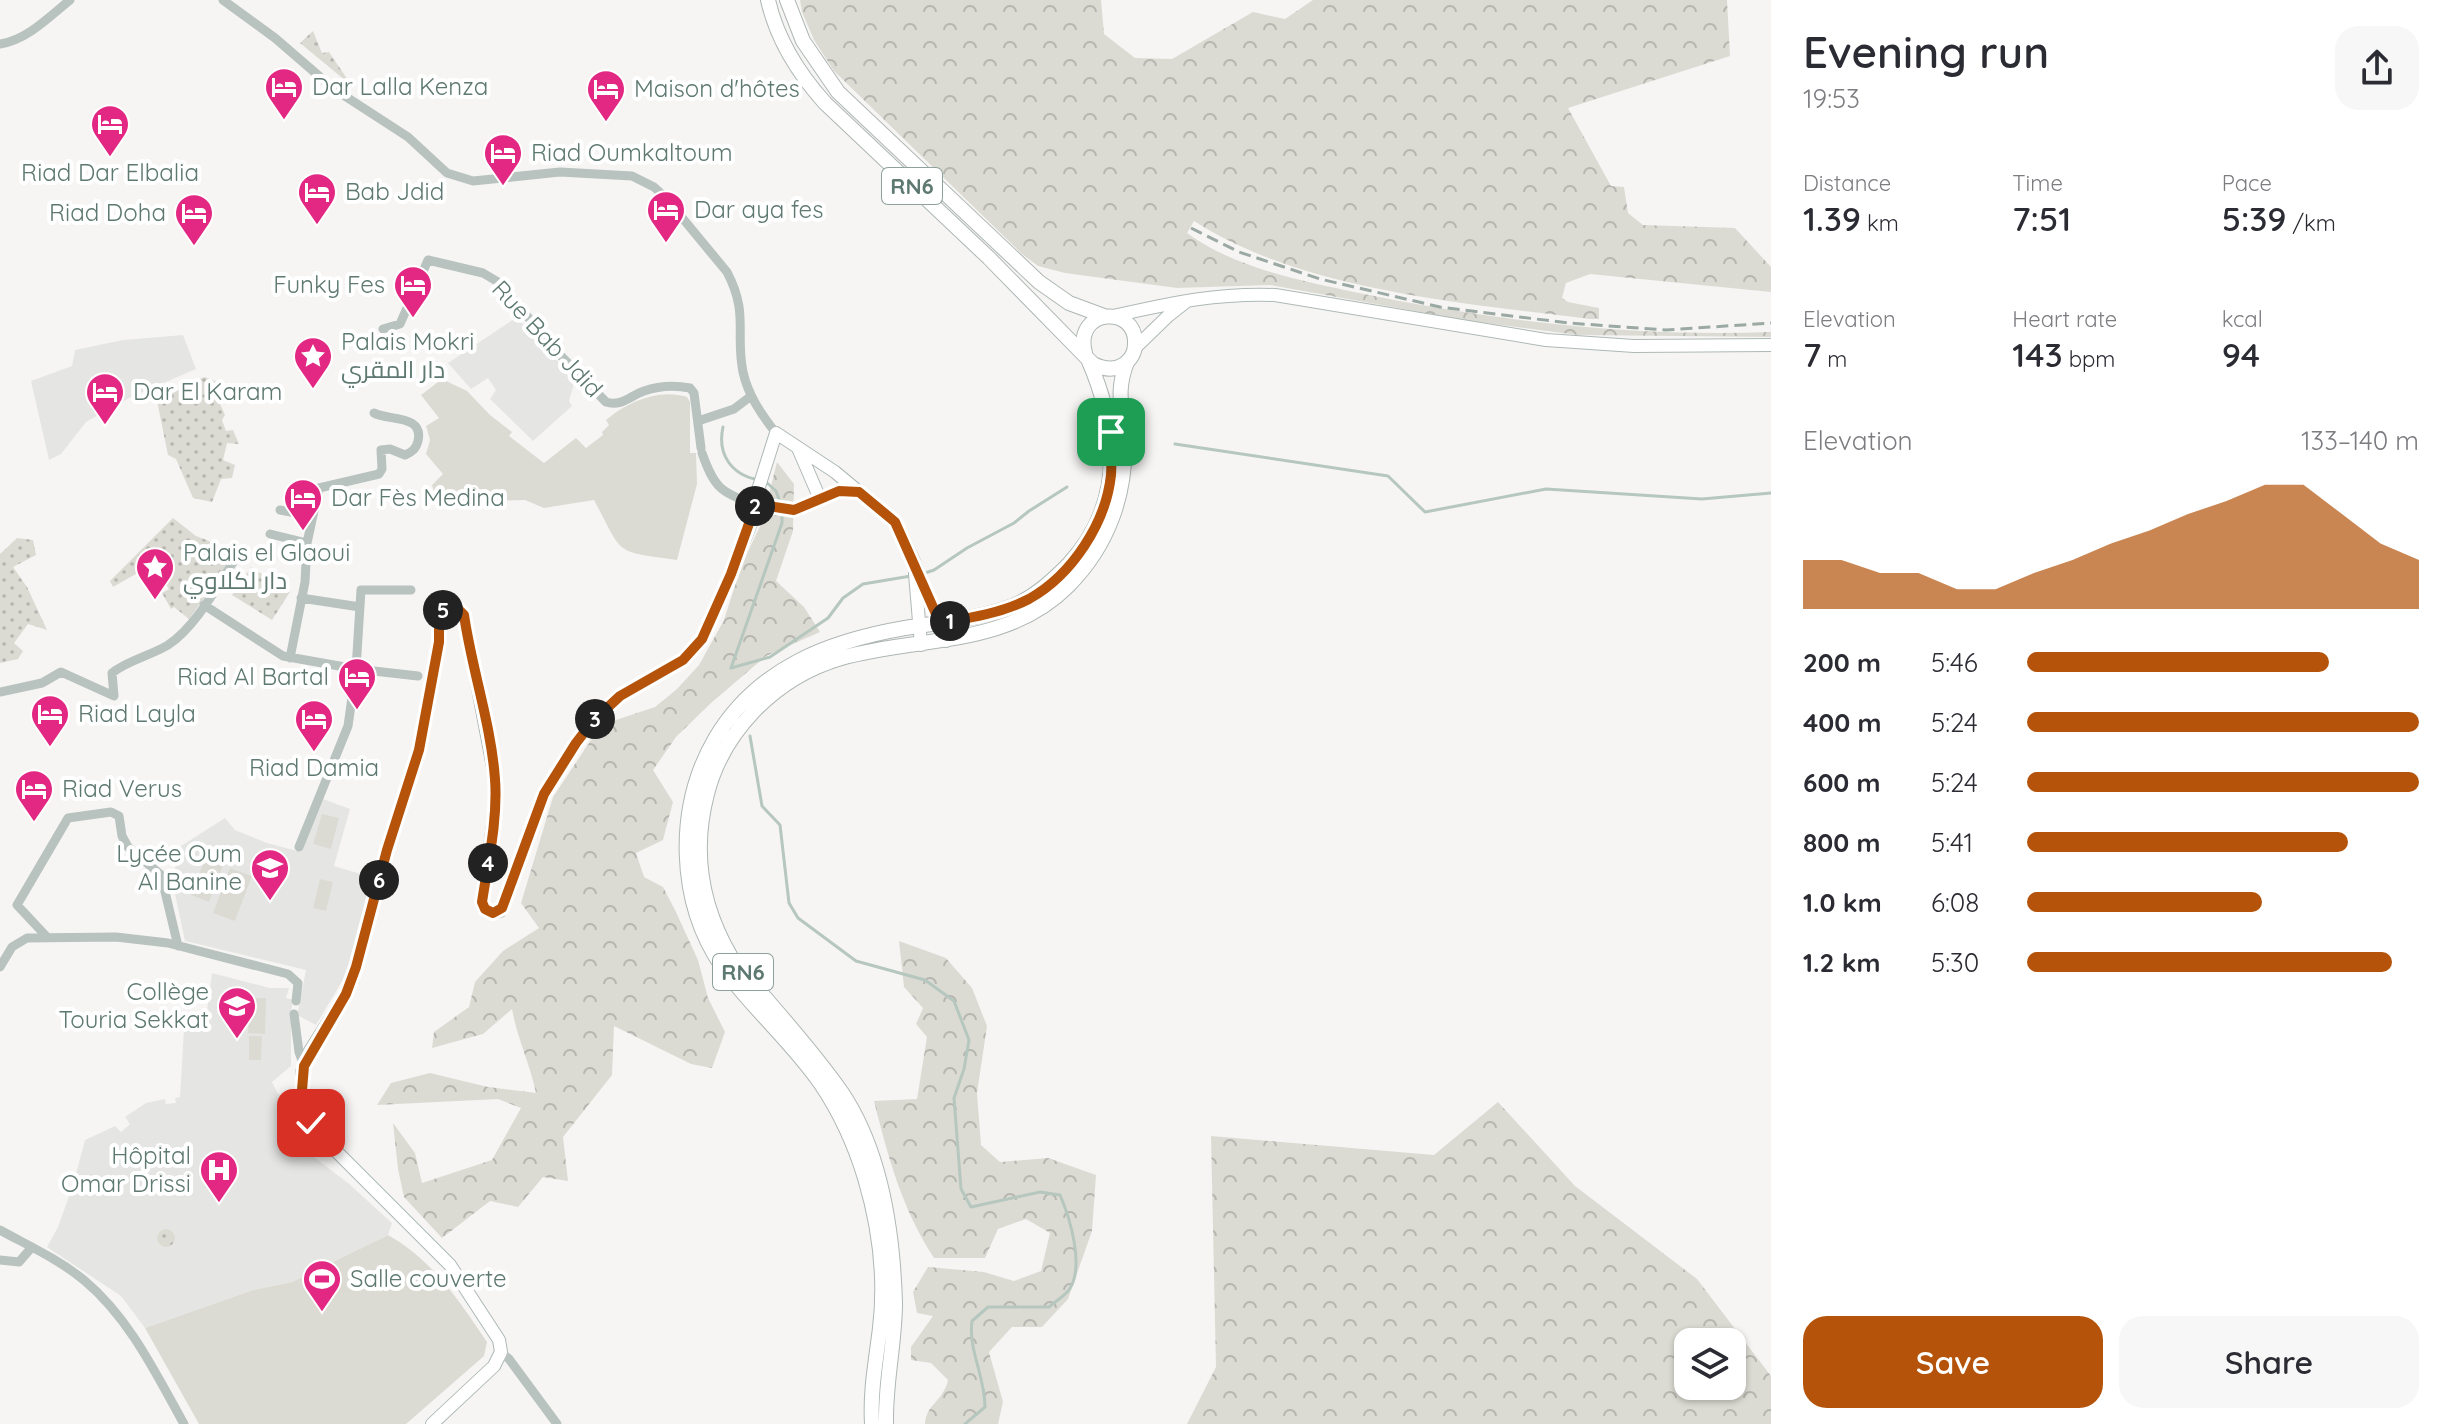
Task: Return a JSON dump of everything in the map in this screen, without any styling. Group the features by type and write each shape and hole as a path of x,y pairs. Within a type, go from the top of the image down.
{"main road":[{"name":"RN6","path":"768,0 788,52 825,103 989,258 1086,356 1106,405 1111,432 1111,475 1103,508 1090,535 1065,568 1032,597 989,613 834,644 789,665 760,685 733,713 705,760 689,811 688,869 722,966 843,1096 875,1167 885,1204 895,1308 886,1424"},
{"name":"RN6","path":"787,0 803,41 838,92 1053,294 1085,311 1109,316"},
{"path":"1127,362 1114,369 1093,364 1086,356 1083,337 1090,324 1109,316 1190,299 1232,294 1275,295 1546,340 1634,346 1771,345"},
{"path":"1135,348 1190,299"},
{"path":"1109,316 1120,318 1131,327 1135,348"},
{"name":"RN6","path":"702,913 699,845 702,813 719,759 736,731 784,684 809,670 842,658 946,641 1020,621 1067,587 1097,550 1115,513 1122,487 1125,457 1119,388 1135,348"},
{"path":"432,1424 487,1374 501,1352 493,1329 455,1271 314,1128 303,1098 301,1078 304,1066 353,979 387,850 419,750 424,677 439,642 439,617 447,607 455,606 464,615 494,767 495,811 482,902 487,911 497,912 502,908 544,794 576,743 593,721 620,696 683,660 702,639 761,500 764,470 776,433 859,492 895,522 946,641"},
{"path":"798,448 820,499"},
{"name":"Rue Bab Jdid","path":"761,500 794,510 839,491 859,492"},
{"path":"913,559 921,645"},
{"name":"RN6","path":"794,1042 833,1104 855,1152 871,1201 881,1257 882,1292 872,1380 872,1424"}],"street":[{"path":"0,44 29,32 70,0"},
{"path":"223,0 275,38 334,89 394,126 439,167 463,180 560,172 632,176 654,187 727,272 734,285 742,316 743,370 751,396 776,433"},
{"name":"Rue Bab Jdid","path":"383,329 400,324 428,260 483,273 498,282 606,402 616,405 643,391 665,387 684,387 694,393 702,450 710,475 724,492 761,500"},
{"path":"698,421 734,409 751,396"},
{"path":"290,658 305,582 307,543 319,488 379,474 382,469 380,455 384,449 405,455 415,448 418,433 412,423 383,418 374,413"},
{"path":"280,510 312,516"},
{"path":"270,534 307,543"},
{"path":"0,692 42,683 61,672 114,696 112,673 168,644 186,631 240,552"},
{"path":"299,847 348,726 356,669 361,590 411,590"},
{"path":"301,598 360,607"},
{"path":"204,605 290,658 424,677"},
{"path":"46,936 17,905 68,818 111,812 119,816 122,836 128,847 161,875 178,946"},
{"path":"0,967 18,942 27,938 116,937 178,946 292,976 298,986 296,1001"},
{"path":"294,1014 304,1066"},
{"path":"0,1230 67,1267 107,1303 130,1331 184,1424"},
{"path":"0,1260 19,1262 32,1247"},
{"path":"501,1352 557,1424"}],"shaded area":[{"path":"517,317 575,380 569,401 572,406 533,441 490,399 496,390 488,378 471,389 448,363"},
{"path":"183,335 196,369 129,398 86,422 61,454 49,460 31,381 72,366 75,350 123,340"},
{"name":"Lycée Oum Al Banine","path":"323,799 350,809 334,866 371,877 347,977 316,1025 297,1015 306,970 185,941 172,880 181,846 225,818 235,830 301,852"},
{"name":"Hôpital Omar Drissi","path":"212,973 270,988 289,988 286,998 293,1000 291,1066 272,1082 282,1096 291,1131 310,1154 392,1223 388,1235 292,1282 253,1290 145,1328 121,1296 47,1247 58,1227 73,1185 85,1140 115,1126 121,1132 130,1124 125,1117 146,1103 165,1099 166,1104 176,1103 175,1098 180,1097 185,1012 207,1011"}],"green space":[{"path":"800,0 1101,0 1104,34 1135,58 1172,59 1253,12 1285,19 1313,0 1727,0 1730,56 1568,108 1611,186 1624,187 1628,213 1643,225 1735,228 1771,267 1771,292 1590,274 1566,283 1562,298 1599,308 1599,319 1590,319 1385,290 1284,264 1237,245 1194,221 1187,233 1226,255 1269,272 1410,303 1564,325 1667,332 1771,332 1771,337 1578,335 1470,321 1270,285 1177,288 1065,273 1038,266 834,71 814,40"},
{"path":"313,31 322,53 329,52 352,86 300,43"},
{"path":"204,377 221,383 216,395 225,415 222,420 226,431 233,430 239,444 227,443 223,460 235,465 232,478 221,479 212,502 193,498 176,459 168,455 157,401"},
{"path":"442,379 467,391 512,432 509,436 544,463 576,438 586,448 603,435 602,432 609,425 606,420 633,402 665,394 687,397 690,402 690,453 696,453 697,484 677,560 641,555 623,548 594,500 544,508 525,500 437,502 432,485 443,474 426,454 430,440 426,426 439,418 421,395"},
{"path":"777,462 794,484 793,531 776,581 804,607 820,632 766,656 676,737 653,770 673,802 663,840 636,853 644,877 663,887 675,910 698,960 708,998 725,1032 712,1068 691,1064 614,1026 612,1075 563,1137 568,1181 543,1177 518,1207 490,1201 442,1238 404,1197 393,1123 415,1153 422,1183 492,1160 521,1108 498,1099 377,1105 391,1083 430,1073 488,1087 536,1093 512,1009 483,1034 432,1048 434,1032 469,1007 475,982 503,951 539,928 521,903 553,797 601,725 655,707 699,665 724,620 742,564 762,522"},
{"path":"173,518 196,536 238,552 189,619 174,607 171,609 162,593 169,589 163,579 157,582 152,574 144,577 141,571 113,587 110,581"},
{"path":"17,538 33,540 36,555 13,567 27,587 47,630 28,624 14,643 23,651 18,659 0,663 0,554"},
{"path":"251,567 290,592 272,620 232,595"},
{"path":"322,814 339,818 331,849 313,844"},
{"path":"205,859 223,865 209,902 191,895"},
{"path":"230,868 252,876 235,921 213,913"},
{"path":"320,879 333,882 326,911 313,908"},
{"path":"899,941 946,958 972,988 987,1026 977,1093 981,1145 1000,1162 1048,1158 1096,1175 1092,1231 1068,1299 1042,1327 1012,1327 989,1352 1003,1402 998,1424 925,1424 928,1412 948,1380 931,1363 911,1360 911,1347 933,1316 917,1313 913,1292 928,1267 984,1272 1014,1281 1041,1271 1050,1233 1026,1219 998,1229 985,1258 934,1258 913,1221 897,1182 874,1101 917,1099 927,1037 916,1024 923,1008 904,987"},
{"path":"250,998 266,998 265,1034 248,1033"},
{"path":"249,1036 262,1036 261,1060 249,1060"},
{"path":"1498,1102 1575,1186 1697,1279 1734,1328 1674,1328 1674,1400 1746,1400 1746,1343 1771,1376 1771,1424 1187,1424 1216,1367 1211,1136 1434,1155"},
{"path":"166,1229 175,1238 166,1247 157,1238"},
{"path":"388,1235 419,1256 455,1297 487,1342 484,1356 406,1424 199,1424 145,1328 253,1290 292,1282"}],"waterway":[{"path":"723,427 722,446 728,462 741,473 759,480"},
{"path":"1175,444 1388,476 1425,512 1546,489 1702,499 1771,493"},
{"path":"766,482 776,491 781,505"},
{"path":"925,573 1014,523 1067,487"},
{"path":"731,668 782,523 782,513"},
{"path":"731,668 770,657 828,618 843,598 863,584 911,576"},
{"path":"750,736 762,806 780,825 789,903 798,918 856,961 925,980 954,1001 969,1040 964,1069 954,1098 961,1189 971,1207 1040,1192 1060,1195 1068,1216 1076,1256 1074,1280 1069,1290 1049,1307 988,1307 972,1321 972,1342 985,1407 965,1424"}],"railway":[{"path":"1191,228 1239,252 1320,279 1440,307 1568,323 1666,330 1771,323"}],"place":[{"name":"Dar Lalla Kenza","path":"284,121"},
{"name":"Maison d'hôtes","path":"606,123"},
{"name":"Riad Dar Elbalia","path":"110,158"},
{"name":"Riad Oumkaltoum","path":"503,187"},
{"name":"Bab Jdid","path":"317,226"},
{"name":"Dar aya fes","path":"666,244"},
{"name":"Riad Doha","path":"194,247"},
{"name":"Funky Fes","path":"413,319"},
{"name":"Palais Mokri دار المقري","path":"313,390"},
{"name":"Dar El Karam","path":"105,426"},
{"name":"Dar Fès Medina","path":"303,532"},
{"name":"Palais el Glaoui دار لكلاوي","path":"155,601"},
{"name":"Riad Al Bartal","path":"357,711"},
{"name":"Riad Layla","path":"50,748"},
{"name":"Riad Damia","path":"314,753"},
{"name":"Riad Verus","path":"34,823"},
{"name":"Lycée Oum Al Banine","path":"270,902"},
{"name":"Collège Touria Sekkat","path":"237,1040"},
{"name":"Hôpital Omar Drissi","path":"219,1204"},
{"name":"Salle couverte","path":"322,1313"}],"route":[{"path":"311,1123 302,1090 304,1066 353,979 387,850 419,750 439,642 439,617 443,610 455,606 464,615 492,750 496,798 482,902 485,909 493,913 502,908 544,794 593,721 620,696 683,660 702,639 731,574 756,504 794,510 839,491 859,492 895,522 940,623 965,619 1014,606 1032,597 1073,560 1103,508 1111,475 1111,432"}]}
